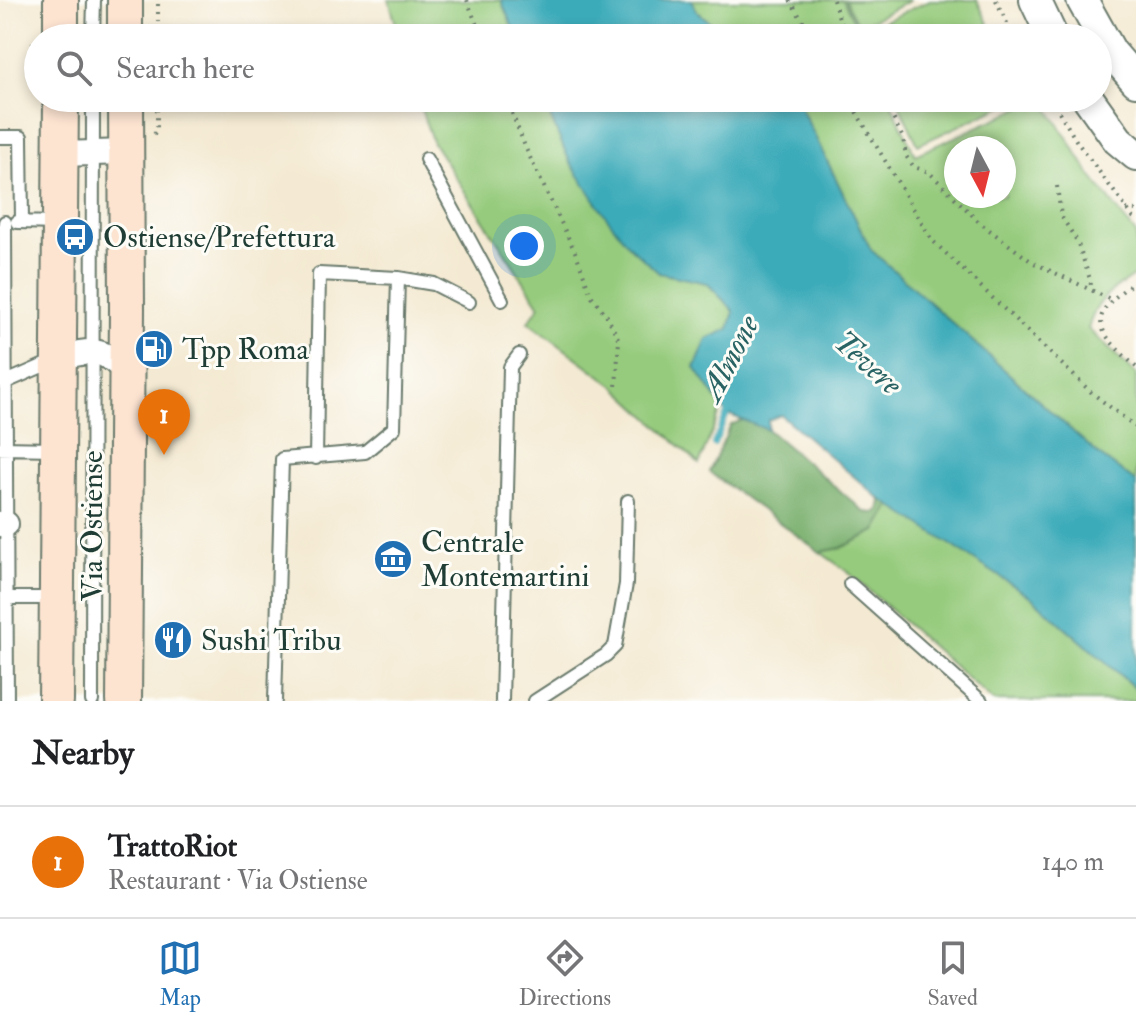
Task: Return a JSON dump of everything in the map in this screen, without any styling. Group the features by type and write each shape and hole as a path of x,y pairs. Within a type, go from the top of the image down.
{"main road":[{"path":"61,0 61,24"},
{"path":"125,0 125,24"},
{"name":"Via Ostiense","path":"69,112 93,153 126,372 124,701"},
{"name":"Via Ostiense","path":"56,701 56,449 61,223 93,153 118,112"}],"street":[{"path":"1035,0 1046,24"},
{"path":"1082,0 1095,24"},
{"path":"1112,53 1136,81"},
{"path":"1098,112 1118,140 1136,155"},
{"path":"58,358 92,351 111,356 126,372"}],"lane":[{"path":"93,24 94,0"},
{"name":"Via Ostiense","path":"92,701 93,112"},
{"path":"0,137 21,137 22,222"},
{"path":"426,159 502,300"},
{"path":"7,701 3,513 6,382 3,219 61,223"},
{"path":"316,458 319,274 398,278 434,284 469,302"},
{"path":"275,701 282,459 365,452 394,428 398,278"},
{"path":"502,701 510,367 519,355"},
{"path":"6,382 58,358"},
{"path":"3,448 56,449"},
{"path":"535,701 615,646 626,584 628,501"},
{"path":"850,584 981,701"},
{"path":"7,598 55,598"}],"path":[{"path":"158,0 158,24"},
{"path":"467,0 476,24"},
{"path":"790,0 805,24"},
{"path":"833,0 842,24"},
{"path":"996,0 1007,24"},
{"path":"157,112 157,131"},
{"path":"511,112 577,256 591,295 607,316 619,340 616,387"},
{"path":"856,112 932,240 1092,393 1136,427"},
{"path":"890,112 903,138 906,156 914,167 929,172 980,223 1032,262 1112,300"},
{"path":"1059,112 1077,142 1136,221"},
{"path":"1057,186 1061,216 1077,241 1091,282 1090,289"},
{"path":"1126,209 1136,210"},
{"path":"1136,281 1112,300 1102,313 1101,329 1136,367"}],"green space":[{"path":"389,0 501,0 511,24 396,24"},
{"path":"692,0 843,0 855,24 712,24 696,10"},
{"path":"845,0 911,0 865,24 857,24"},
{"path":"930,0 977,0 988,24 878,24"},
{"path":"422,112 548,112 570,162 659,273 707,283 734,311 729,329 695,367 722,407 699,464 616,387 528,322 540,306 433,143"},
{"path":"803,112 895,112 915,155 944,142 944,208 1016,208 1016,136 957,136 1011,112 1051,112 1090,174 1136,234 1136,274 1101,302 1088,329 1136,374 1136,482 1099,455 871,250"},
{"path":"903,112 989,112 918,145"},
{"path":"745,419 768,430 865,512 879,510 881,501 878,497 891,505 876,531 841,548 820,552 709,472 731,425"},
{"path":"891,505 1031,597 1136,689 1136,701 993,701 848,572 820,552 841,548 876,531"}],"water":[{"path":"501,0 692,0 696,10 712,24 511,24"},
{"name":"Tevere","path":"548,112 803,112 871,250 1099,455 1136,482 1136,689 1031,597 878,497 781,415 768,420 768,430 727,414 695,368 707,339 729,329 734,311 707,283 659,273 629,246 570,162"}],"waterway":[{"name":"Almone","path":"714,444 730,407"}],"place":[{"name":"Ostiense/Prefettura","path":"75,237"},
{"name":"Tpp Roma","path":"154,349"},
{"name":"TrattoRiot","path":"164,455"},
{"name":"Centrale Montemartini","path":"393,559"},
{"name":"Sushi Tribu","path":"173,640"}]}
